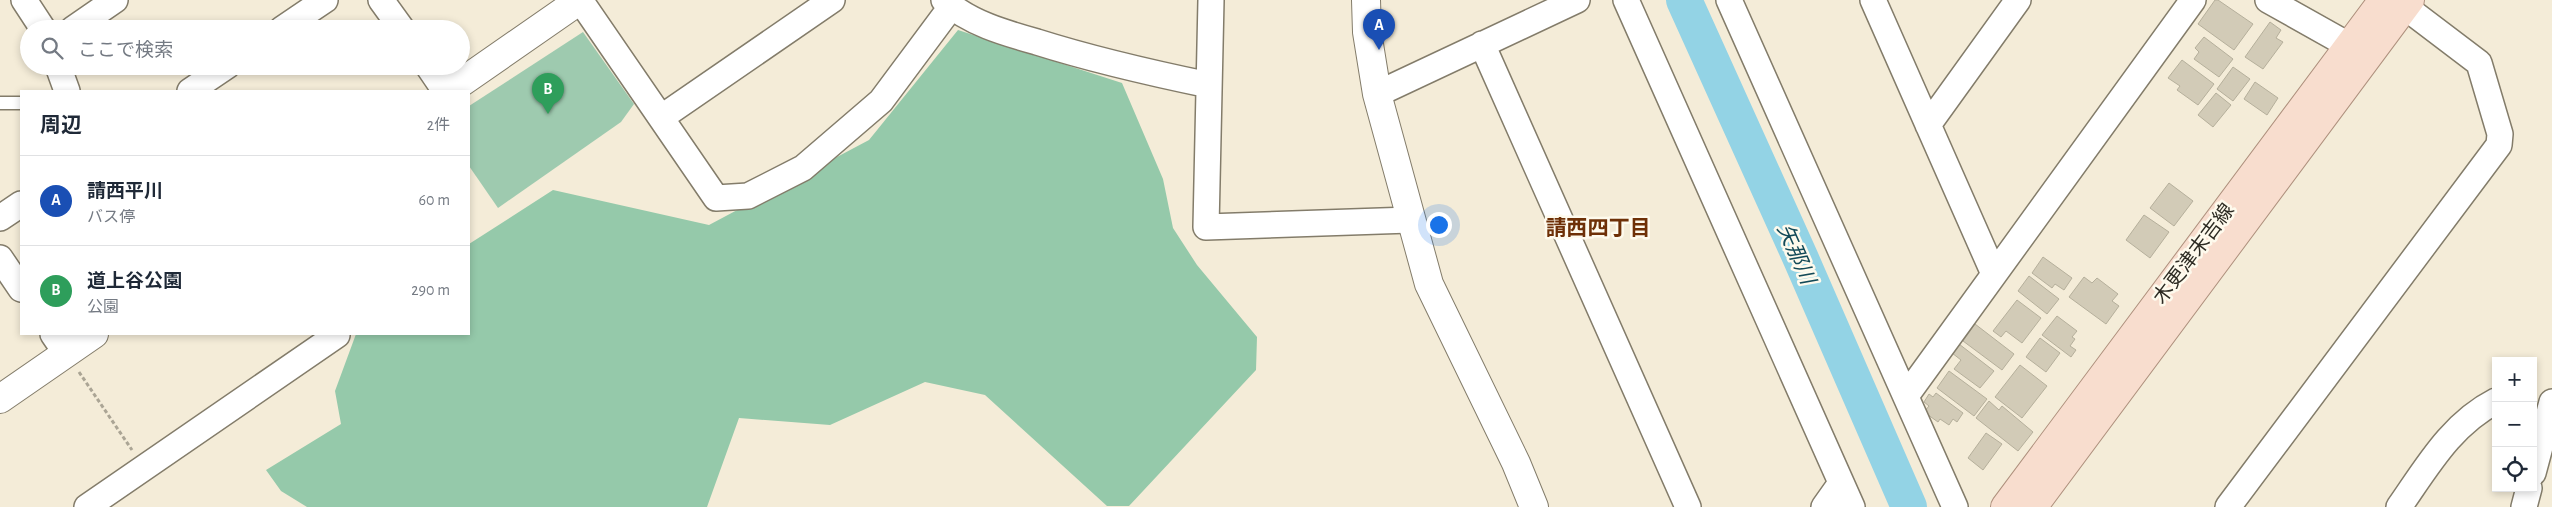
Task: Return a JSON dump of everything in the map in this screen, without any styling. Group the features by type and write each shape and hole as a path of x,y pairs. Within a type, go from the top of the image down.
{"main road":[{"name":"木更津末吉線","path":"2005,507 2398,2"},
{"name":"木更津末吉線","path":"2033,507 2359,51"}],"street":[{"path":"24,0 36,20"},
{"path":"86,20 116,0"},
{"path":"295,20 325,0"},
{"path":"382,0 396,20"},
{"path":"450,90 580,0 716,198 748,196 803,168 881,101 948,3 960,14 1046,45 1103,62 1209,85"},
{"path":"662,117 832,0"},
{"path":"1211,0 1206,228 1410,220"},
{"path":"1366,0 1367,32 1377,94 1428,284 1520,471 1534,507"},
{"path":"1377,94 1577,0"},
{"path":"1626,0 1852,507"},
{"path":"1729,0 1955,507"},
{"path":"1873,0 1994,274"},
{"path":"1928,125 2018,0"},
{"path":"1906,396 2193,0"},
{"path":"2268,0 2359,51"},
{"path":"2228,507 2499,145 2500,134 2479,63 2398,2"},
{"path":"1482,44 1688,507"},
{"path":"61,75 67,90"},
{"path":"191,90 214,75"},
{"path":"434,75 444,90"},
{"path":"0,218 20,205"},
{"path":"0,258 20,287"},
{"path":"0,399 60,343 90,335"},
{"path":"87,507 337,335"},
{"path":"2399,507 2456,430 2477,411 2494,402"},
{"path":"2537,451 2544,410"},
{"path":"1824,507 1841,484"},
{"path":"2524,507 2528,492"}],"lane":[{"path":"0,103 20,103"}],"path":[{"path":"60,343 144,468"}],"green space":[{"path":"958,30 1122,83 1163,179 1173,228 1197,265 1257,337 1256,370 1129,506 1107,506 985,395 925,382 830,425 739,418 707,507 307,507 281,491 266,470 341,424 335,391 356,335 470,335 470,243 553,190 709,225 869,140"},
{"path":"583,32 634,104 621,122 498,208 470,167 470,105"}],"building":[{"path":"2215,0 2218,0 2253,24 2234,50 2198,24"},
{"path":"2270,22 2281,30 2276,38 2283,42 2263,69 2245,57"},
{"path":"2204,37 2233,59 2219,77 2194,59 2199,52 2195,48"},
{"path":"2182,60 2214,84 2198,105 2177,90 2180,86 2168,78"},
{"path":"2233,67 2250,79 2233,101 2217,89"},
{"path":"2255,82 2278,98 2267,115 2244,99"},
{"path":"2216,93 2231,105 2213,127 2198,115"},
{"path":"2169,183 2193,201 2174,226 2150,208"},
{"path":"2144,215 2169,232 2150,258 2126,240"},
{"path":"2043,257 2072,278 2064,290 2055,284 2052,288 2032,273"},
{"path":"2029,276 2059,299 2047,314 2018,291"},
{"path":"2084,277 2092,283 2097,278 2118,294 2112,301 2119,306 2106,324 2069,297"},
{"path":"2017,300 2041,318 2022,343 2006,331 2001,337 1993,331"},
{"path":"2057,316 2077,331 2072,337 2075,339 2070,346 2076,350 2071,357 2042,335"},
{"path":"1975,324 2014,354 2002,370 1963,341"},
{"path":"2040,338 2060,353 2046,372 2026,357"},
{"path":"1959,344 1994,371 1980,388 1954,369 1961,360 1952,353"},
{"path":"2020,365 2047,386 2022,418 1995,397"},
{"path":"1949,371 1987,399 1974,416 1937,388"},
{"path":"1936,393 1963,413 1957,422 1953,419 1949,425 1940,419 1938,422 1924,412 1929,406 1924,402 1929,394 1933,397"},
{"path":"1989,401 1999,410 2002,406 2033,432 2018,451 1976,418"},
{"path":"1986,433 2002,444 1983,470 1968,458"}],"waterway":[{"name":"矢那川","path":"1684,0 1801,259 1909,507"}],"place":[{"name":"請西平川","path":"1379,50"},
{"name":"道上谷公園","path":"548,114"}],"district":[{"name":"請西四丁目","path":"1598,228"}]}
